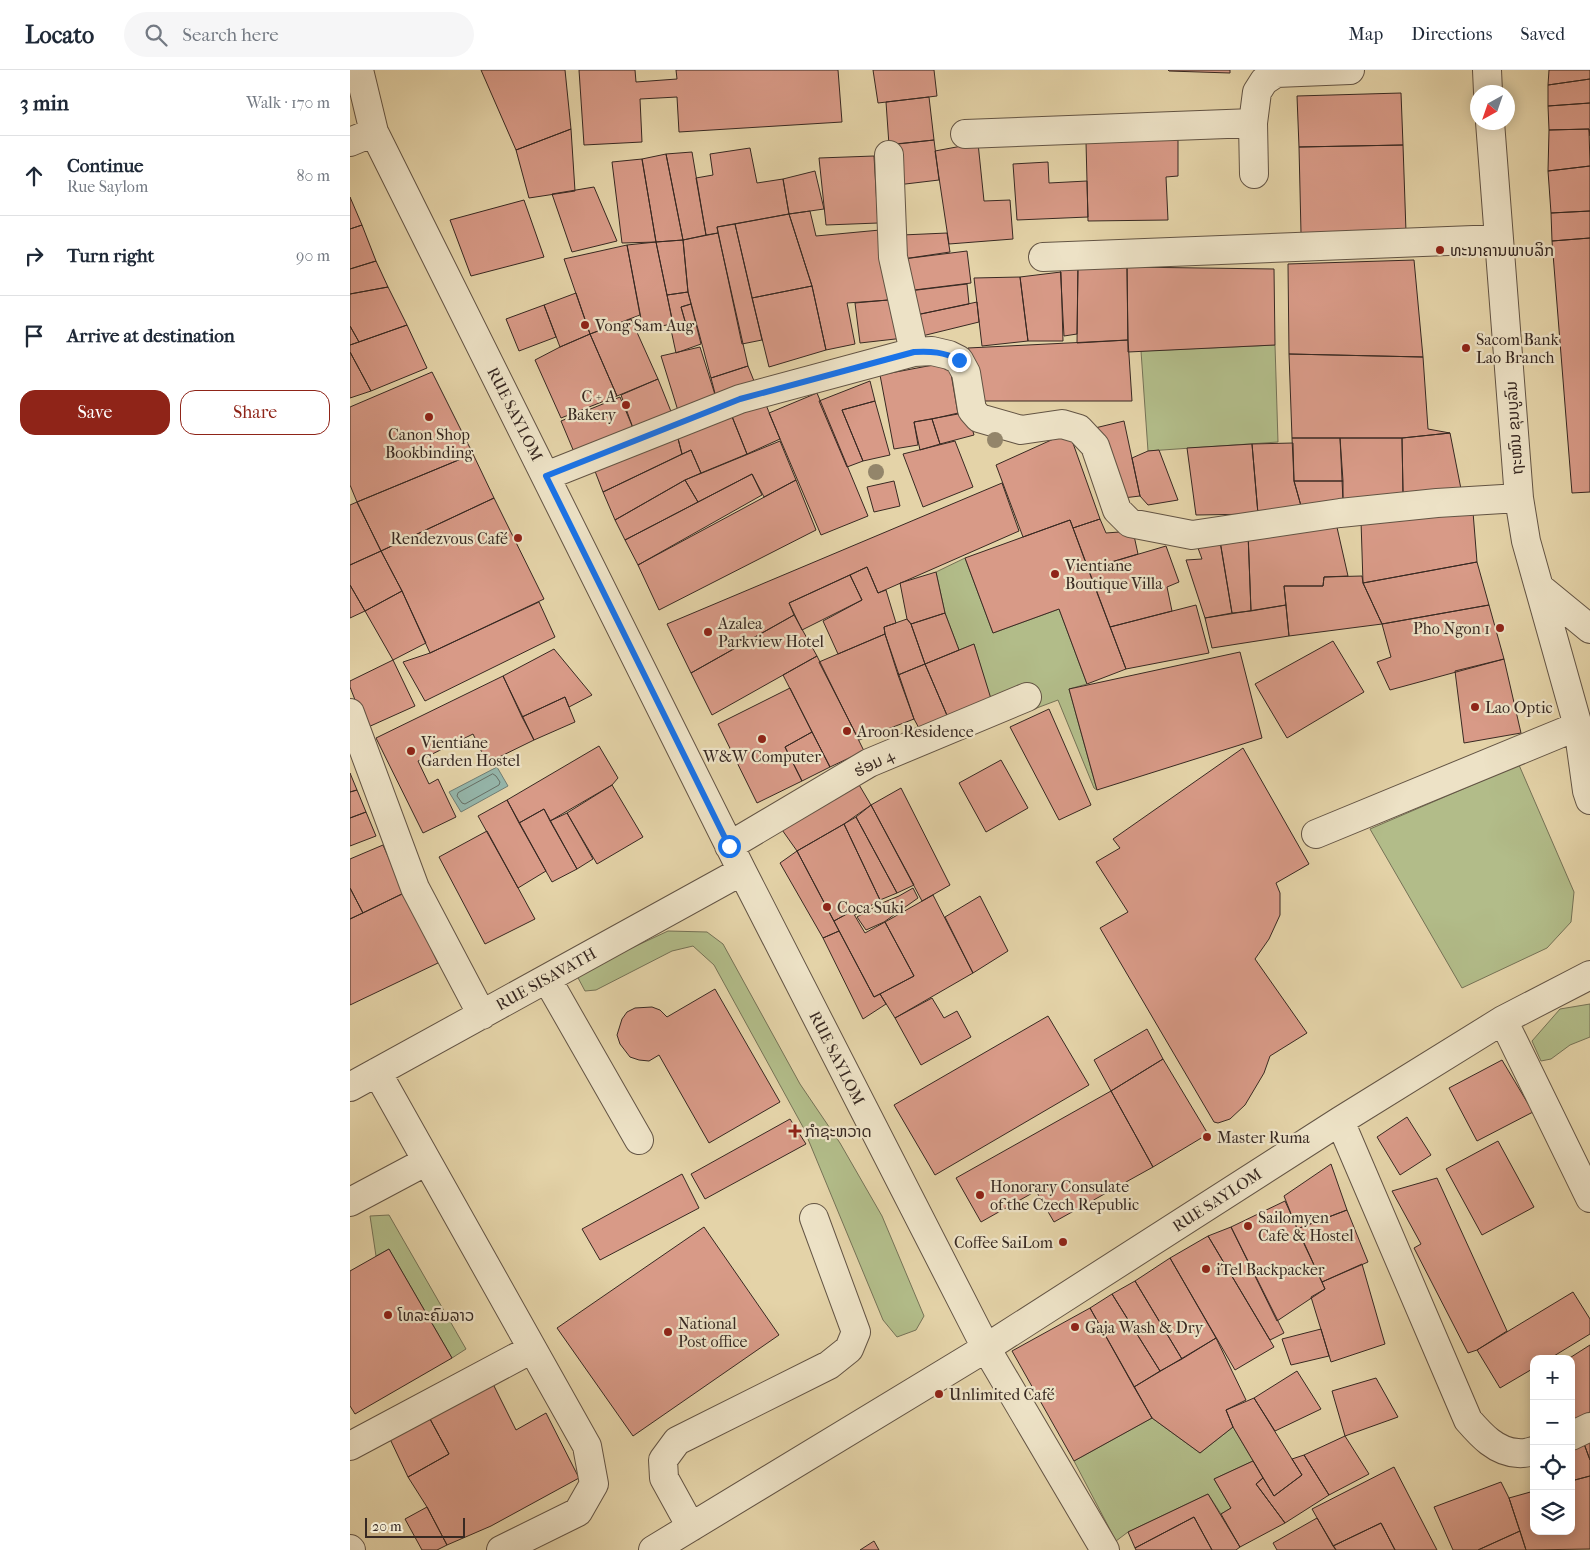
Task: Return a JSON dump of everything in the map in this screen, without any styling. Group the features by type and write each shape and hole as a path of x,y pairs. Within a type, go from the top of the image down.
{"street":[{"name":"RUE SAYLOM","path":"359,70 362,137"},
{"path":"1254,174 1253,123 1257,92 1264,81 1276,73 1350,70"},
{"path":"1486,70 1487,85"},
{"name":"RUE SAYLOM","path":"350,104 362,137 546,476 729,846 986,1348 1340,1122 1504,1020 1590,975"},
{"path":"965,134 1253,123"},
{"name":"ຖະໜົນ ຂຸນບູລົມ","path":"1491,130 1520,498 1526,541 1584,731 1589,793"},
{"path":"888,155 892,257 914,352"},
{"path":"1044,257 1499,239"},
{"path":"546,476 740,399 914,352 932,351 949,355 959,360 966,373 972,410 979,418 1021,430 1062,424 1079,429 1095,446 1117,510 1130,523 1192,535 1340,513 1437,503 1520,498"},
{"path":"1539,587 1590,629"},
{"name":"ຮ່ອມ 4","path":"729,846 870,763 1027,697"},
{"path":"350,713 415,888 482,1015"},
{"path":"1316,834 1584,731"},
{"name":"RUE SISAVATH","path":"350,1087 742,871"},
{"path":"546,979 639,1140"},
{"path":"1504,1020 1590,1198"},
{"path":"377,1072 587,1446 594,1484 578,1512 501,1550"},
{"path":"1340,1122 1468,1420 1484,1438 1503,1449 1518,1453 1530,1452"},
{"path":"350,1202 427,1161"},
{"path":"691,1527 664,1478 663,1460 677,1441 829,1365 848,1349 856,1332 814,1218"},
{"path":"653,1550 986,1348 1105,1550"},
{"path":"350,1446 532,1349"},
{"path":"1575,1434 1590,1427"}],"green space":[{"path":"1275,345 1278,442 1148,451 1141,351"},
{"path":"965,558 993,633 1059,609 1087,684 1069,689 1097,790 1094,788 1058,700 997,723 974,644 959,650 945,613 936,572"},
{"path":"1519,765 1574,892 1571,922 1547,948 1462,988 1370,829"},
{"path":"668,931 707,932 723,944 800,1084 840,1143 882,1216 924,1316 916,1330 897,1337 883,1320 803,1127 714,965 693,946 672,951 596,990 585,991 576,974"},
{"path":"1590,1004 1590,1037 1570,1045 1551,1059 1541,1061 1532,1041 1560,1009"},
{"path":"389,1215 466,1349 452,1358 389,1249 376,1256 370,1216"},
{"path":"1152,1418 1200,1453 1233,1427 1253,1461 1214,1479 1231,1508 1221,1514 1208,1494 1128,1532 1116,1541 1074,1461"}],"water":[{"path":"497,767 508,786 461,812 449,792"}],"building":[{"path":"481,70 565,70 571,129 516,150"},
{"path":"579,70 635,70 636,82 677,79 676,70 838,70 842,122 679,132 677,97 640,99 642,142 584,145"},
{"path":"873,70 934,70 937,96 878,103"},
{"path":"1230,70 1230,73 1169,71"},
{"path":"1549,70 1590,70 1590,79 1548,85"},
{"path":"1590,79 1590,103 1548,106 1548,85"},
{"path":"1401,93 1403,145 1299,147 1297,96"},
{"path":"929,97 934,140 889,145 886,102"},
{"path":"1590,103 1590,136 1589,129 1549,130 1548,106"},
{"path":"571,129 575,191 529,198 516,150"},
{"path":"1589,129 1590,166 1548,171 1549,130"},
{"path":"934,140 939,180 897,185 895,144"},
{"path":"1178,140 1178,176 1166,177 1168,220 1088,221 1086,142"},
{"path":"978,143 984,201 1010,200 1013,239 949,244 935,151"},
{"path":"1403,145 1406,232 1301,233 1299,147"},
{"path":"750,148 757,183 783,179 789,214 717,227 718,233 706,235 696,178 713,175 710,154"},
{"path":"692,152 706,235 683,240 666,154"},
{"path":"666,154 683,240 656,242 642,159"},
{"path":"874,156 878,223 826,225 819,158"},
{"path":"642,159 656,242 622,243 612,162"},
{"path":"1048,162 1049,183 1087,181 1088,217 1017,220 1013,164"},
{"path":"1590,166 1590,211 1551,213 1548,171"},
{"path":"815,171 824,209 789,214 783,179"},
{"path":"594,187 617,241 572,252 552,194"},
{"path":"350,197 362,225 350,229"},
{"path":"524,200 544,257 471,276 450,220"},
{"path":"810,211 816,236 880,230 889,300 847,303 855,344 826,350 812,286 789,214"},
{"path":"1590,211 1590,238 1552,241 1551,213"},
{"path":"789,214 812,286 752,298 735,224"},
{"path":"735,224 762,340 742,344 717,227"},
{"path":"362,225 376,261 350,269 350,229"},
{"path":"718,233 748,366 711,378 688,292 683,240"},
{"path":"947,233 950,252 903,259 902,235"},
{"path":"1590,238 1590,492 1572,493 1552,241"},
{"path":"683,240 688,292 667,295 656,242"},
{"path":"656,242 673,324 643,329 627,245"},
{"path":"627,245 640,315 590,334 564,259"},
{"path":"967,251 971,283 906,291 903,259"},
{"path":"1414,260 1423,357 1289,354 1288,264"},
{"path":"376,261 388,287 350,294 350,269"},
{"path":"1078,264 1127,267 1128,340 1077,343"},
{"path":"1078,264 1077,334 1064,336 1060,265"},
{"path":"1127,267 1274,269 1275,345 1128,352"},
{"path":"1061,272 1063,341 1028,341 1020,277"},
{"path":"1020,277 1028,341 982,346 974,278"},
{"path":"967,284 969,304 916,315 909,291"},
{"path":"812,286 826,350 769,367 752,298"},
{"path":"388,287 407,325 359,342 350,326 350,294"},
{"path":"688,292 691,304 681,307 685,321 673,324 667,295"},
{"path":"576,293 590,334 560,347 544,305"},
{"path":"899,299 904,338 860,343 855,303"},
{"path":"977,302 979,322 922,336 916,315"},
{"path":"691,304 701,344 676,353 670,325 685,321 681,307"},
{"path":"544,305 556,337 519,351 506,319"},
{"path":"631,319 658,379 617,396 590,334"},
{"path":"407,325 427,368 371,391 350,352 350,345"},
{"path":"350,326 359,342 350,345"},
{"path":"590,334 617,396 561,418 535,360"},
{"path":"1128,340 1132,401 974,401 968,348"},
{"path":"700,347 717,401 679,414 661,356"},
{"path":"350,352 371,391 350,398"},
{"path":"1289,354 1423,357 1428,429 1450,433 1402,438 1292,438"},
{"path":"949,362 958,414 914,422 918,445 894,449 880,375"},
{"path":"748,366 756,386 717,401 711,378"},
{"path":"432,372 473,454 357,502 350,485 350,407"},
{"path":"658,379 672,414 633,428 621,395"},
{"path":"870,381 875,401 842,410 863,461 847,467 819,401"},
{"path":"817,393 868,516 821,535 769,413"},
{"path":"620,397 633,428 574,452 561,421"},
{"path":"764,400 780,439 747,454 729,409"},
{"path":"875,401 890,455 863,461 842,410"},
{"path":"729,409 747,454 701,473 691,450 682,454 676,431"},
{"path":"967,411 974,435 940,444 932,419"},
{"path":"932,419 940,444 920,450 914,422"},
{"path":"1124,421 1140,496 1123,498 1095,428"},
{"path":"676,431 682,454 603,492 593,466"},
{"path":"1069,432 1100,519 1073,528 1070,520 1023,537 996,465"},
{"path":"1450,433 1461,489 1403,493 1402,438"},
{"path":"1292,438 1340,438 1343,481 1294,481"},
{"path":"1340,438 1402,438 1403,493 1343,501"},
{"path":"780,441 796,480 764,497 752,474 698,502 685,480"},
{"path":"955,441 973,487 923,507 903,454"},
{"path":"1293,443 1294,481 1303,513 1258,514 1252,444"},
{"path":"1252,444 1258,514 1196,515 1187,448"},
{"path":"691,450 701,473 685,480 615,520 603,492"},
{"path":"1159,450 1178,500 1148,505 1140,496 1132,458 1148,451"},
{"path":"473,454 494,498 381,551 357,502"},
{"path":"752,474 762,495 638,565 625,540"},
{"path":"685,480 698,502 625,540 615,520"},
{"path":"796,480 816,530 659,610 638,565"},
{"path":"894,481 900,506 874,512 867,487"},
{"path":"1294,481 1343,481 1343,501 1303,513"},
{"path":"1002,483 1019,531 878,593 867,567 789,603 794,615 691,673 667,624"},
{"path":"494,498 544,599 430,653 402,591 381,551"},
{"path":"357,502 381,551 350,565 350,505"},
{"path":"1473,512 1477,562 1363,583 1361,521"},
{"path":"1100,519 1106,533 1133,531 1138,554 1088,569 1073,528"},
{"path":"1070,520 1126,669 1087,684 1059,609 993,633 965,558"},
{"path":"1336,523 1348,576 1324,577 1323,586 1284,586 1286,605 1251,611 1248,533"},
{"path":"1248,533 1251,611 1232,613 1220,541"},
{"path":"1220,541 1232,613 1205,618 1186,560 1202,559 1198,548"},
{"path":"1166,546 1179,582 1167,587 1172,611 1110,627 1088,569"},
{"path":"381,551 402,591 365,611 350,585 350,565"},
{"path":"1477,562 1489,605 1382,624 1363,583"},
{"path":"867,567 878,593 886,590 896,623 884,627 885,634 838,654 823,621 862,600 850,575"},
{"path":"936,572 945,613 911,624 907,619 900,583"},
{"path":"850,575 862,600 802,630 789,603"},
{"path":"1362,576 1363,583 1382,624 1289,636 1284,586 1323,586 1324,577"},
{"path":"350,585 365,611 350,618"},
{"path":"402,591 426,643 393,660 365,611"},
{"path":"539,602 555,637 425,701 403,662 430,653"},
{"path":"1196,605 1209,653 1126,669 1110,627"},
{"path":"1286,605 1289,636 1212,648 1205,618"},
{"path":"1489,605 1504,659 1390,690 1377,662 1391,657 1382,624"},
{"path":"945,613 959,650 925,664 911,624"},
{"path":"794,615 817,656 712,715 691,673"},
{"path":"907,619 911,624 925,664 898,675 884,627"},
{"path":"885,634 914,719 859,740 819,662"},
{"path":"1333,641 1364,692 1287,738 1255,684"},
{"path":"974,644 992,702 949,720 925,664"},
{"path":"554,649 592,695 569,707 565,697 522,717 503,676"},
{"path":"1240,652 1262,738 1097,790 1069,689"},
{"path":"817,656 864,751 830,767 783,675"},
{"path":"1504,659 1521,733 1464,743 1455,671"},
{"path":"393,660 415,706 366,728 350,687 350,681"},
{"path":"925,664 949,720 920,730 898,675"},
{"name":"Vientiane Garden Hostel","path":"503,676 534,740 487,763 473,734 418,761 429,784 438,779 456,817 423,833 376,738"},
{"name":"W&W Computer","path":"790,688 812,732 785,747 802,781 757,803 718,724"},
{"path":"565,697 575,722 534,740 522,717"},
{"path":"1049,709 1091,805 1059,820 1010,727"},
{"path":"812,732 830,767 802,781 785,747"},
{"path":"599,746 618,778 612,785 550,821 544,809 519,823 507,800"},
{"path":"1243,748 1309,864 1276,883 1280,893 1280,915 1269,939 1255,959 1307,1033 1270,1056 1264,1073 1245,1105 1230,1119 1218,1123 1214,1122 1100,928 1128,912 1096,862 1120,848 1113,839"},
{"path":"1001,760 1028,808 986,832 959,783"},
{"path":"350,773 357,790 350,792"},
{"path":"858,783 871,805 844,824 797,851 780,827"},
{"path":"612,785 643,837 597,864 567,813"},
{"path":"901,788 950,885 922,901 871,805"},
{"path":"357,790 366,812 350,818 350,792"},
{"path":"507,800 546,871 518,888 478,816"},
{"path":"871,805 914,885 897,893 856,817"},
{"path":"544,809 577,869 552,882 519,823"},
{"path":"366,812 376,836 350,846 350,818"},
{"path":"567,813 593,859 577,869 550,821"},
{"path":"856,817 897,893 880,900 844,824"},
{"path":"844,824 880,900 855,915 852,911 834,921 797,851"},
{"path":"487,831 535,919 485,944 439,857"},
{"path":"383,845 404,893 363,913 350,888 350,859"},
{"path":"797,851 839,931 823,938 780,863"},
{"path":"350,888 363,913 350,919"},
{"path":"913,888 918,898 884,922 866,930 857,917 882,903"},
{"path":"404,893 438,963 350,1005 350,919"},
{"path":"933,895 973,973 895,1018 880,994 914,976 885,922"},
{"path":"980,896 1008,951 973,973 945,917"},
{"path":"852,911 865,933 885,922 914,976 874,997 834,921"},
{"path":"839,931 874,997 880,994 886,1004 863,1019 823,938"},
{"path":"715,989 780,1102 709,1143 659,1055 649,1061 630,1057 620,1044 617,1035 622,1019 627,1012 635,1008 652,1007 660,1010 667,1017"},
{"path":"932,998 944,1018 957,1011 971,1037 921,1065 895,1018"},
{"path":"1048,1016 1089,1085 935,1175 894,1105"},
{"path":"1147,1029 1163,1059 1111,1091 1094,1060"},
{"path":"1163,1059 1208,1134 1153,1167 1111,1091"},
{"path":"1502,1060 1533,1112 1477,1141 1449,1088"},
{"path":"1111,1091 1153,1167 1054,1222 1036,1191 981,1222 956,1178"},
{"path":"1407,1117 1431,1155 1400,1175 1377,1137"},
{"path":"790,1119 806,1144 705,1199 691,1174"},
{"path":"1498,1141 1534,1207 1482,1235 1446,1169"},
{"path":"1331,1164 1347,1210 1297,1229 1284,1196"},
{"path":"682,1174 699,1208 600,1260 582,1229"},
{"path":"1437,1178 1507,1331 1477,1350 1468,1353 1414,1248 1421,1244 1392,1191"},
{"path":"1285,1201 1325,1289 1277,1321 1231,1227"},
{"path":"1347,1210 1368,1262 1322,1282 1297,1229"},
{"name":"National Post office","path":"704,1227 779,1335 633,1436 557,1328"},
{"path":"1231,1227 1284,1333 1270,1340 1208,1236"},
{"path":"1208,1236 1274,1347 1235,1370 1170,1258"},
{"name":"ໂທລະຄົມລາວ","path":"389,1249 452,1358 355,1414 350,1406 350,1271"},
{"path":"1170,1258 1216,1338 1182,1359 1135,1281"},
{"path":"1362,1264 1385,1344 1331,1362 1311,1297 1325,1289 1322,1282"},
{"path":"1135,1281 1182,1359 1160,1371 1112,1294"},
{"path":"1573,1292 1590,1319 1590,1334 1556,1355 1530,1355 1530,1370 1500,1388 1477,1350"},
{"path":"1112,1294 1160,1371 1134,1387 1090,1308"},
{"path":"1090,1308 1152,1418 1074,1461 1012,1351"},
{"path":"1321,1329 1329,1356 1291,1365 1282,1339"},
{"path":"1216,1338 1246,1400 1226,1410 1233,1427 1200,1453 1152,1418 1134,1387"},
{"path":"1590,1345 1590,1412 1575,1421 1575,1355"},
{"path":"1297,1371 1321,1409 1275,1431 1254,1398"},
{"path":"1376,1378 1398,1417 1345,1436 1332,1391"},
{"path":"493,1384 516,1430 546,1413 579,1478 491,1526 447,1545 427,1507 408,1477 449,1454 430,1419"},
{"path":"1254,1398 1302,1475 1274,1496 1233,1427 1226,1410"},
{"path":"430,1419 449,1454 408,1477 390,1439"},
{"path":"1345,1436 1369,1474 1329,1495 1304,1455"},
{"path":"1590,1439 1590,1460 1583,1441"},
{"path":"1583,1441 1590,1460 1590,1476 1575,1480 1575,1445"},
{"path":"1304,1455 1329,1495 1285,1523 1256,1484 1263,1478 1274,1496 1302,1475 1292,1459"},
{"path":"1253,1461 1263,1478 1256,1484 1285,1523 1240,1547 1221,1514 1231,1508 1214,1479"},
{"path":"1394,1467 1437,1550 1395,1550 1381,1523 1333,1546 1312,1509"},
{"path":"1590,1476 1590,1549 1526,1550 1509,1498 1530,1492 1530,1535 1575,1535 1575,1480"},
{"path":"1501,1482 1509,1498 1520,1531 1478,1550 1453,1550 1434,1507"},
{"path":"1208,1494 1240,1547 1236,1550 1212,1550 1194,1517 1135,1548 1128,1532"},
{"path":"427,1507 447,1545 437,1550 422,1550 405,1519"},
{"path":"1194,1517 1212,1550 1136,1550 1135,1548"},
{"path":"1317,1518 1336,1550 1277,1550 1273,1543"},
{"path":"1381,1523 1395,1550 1336,1550 1333,1546"},
{"path":"1520,1531 1526,1550 1478,1550"},
{"path":"874,1541 879,1550 860,1550"}],"place":[{"name":"ທະນາຄານພາບລິກ","path":"1440,250"},
{"name":"Vong Sam Aug","path":"585,325"},
{"name":"Sacom Bank Lao Branch","path":"1466,348"},
{"name":"C + A Bakery","path":"626,405"},
{"name":"Canon Shop Bookbinding","path":"429,417"},
{"name":"Rendezvous Café","path":"518,538"},
{"name":"Vientiane Boutique Villa","path":"1055,574"},
{"name":"Pho Ngon 1","path":"1500,628"},
{"name":"Azalea Parkview Hotel","path":"708,632"},
{"name":"Lao Optic","path":"1475,707"},
{"name":"Aroon Residence","path":"847,731"},
{"name":"W&W Computer","path":"762,739"},
{"name":"Vientiane Garden Hostel","path":"411,751"},
{"name":"Coca Suki","path":"827,907"},
{"name":"ກໍາຊະຫວາດ","path":"795,1131"},
{"name":"Master Ruma","path":"1207,1137"},
{"name":"Honorary Consulate of the Czech Republic","path":"980,1195"},
{"name":"Sailomyen Cafe & Hostel","path":"1248,1226"},
{"name":"Coffee SaiLom","path":"1063,1242"},
{"name":"iTel Backpacker","path":"1206,1269"},
{"name":"ໂທລະຄົມລາວ","path":"388,1315"},
{"name":"Gaja Wash & Dry","path":"1075,1327"},
{"name":"National Post office","path":"668,1332"},
{"name":"Unlimited Café","path":"939,1394"}],"route":[{"path":"729,846 546,476 740,399 914,352 932,351 949,355 959,360"}]}
